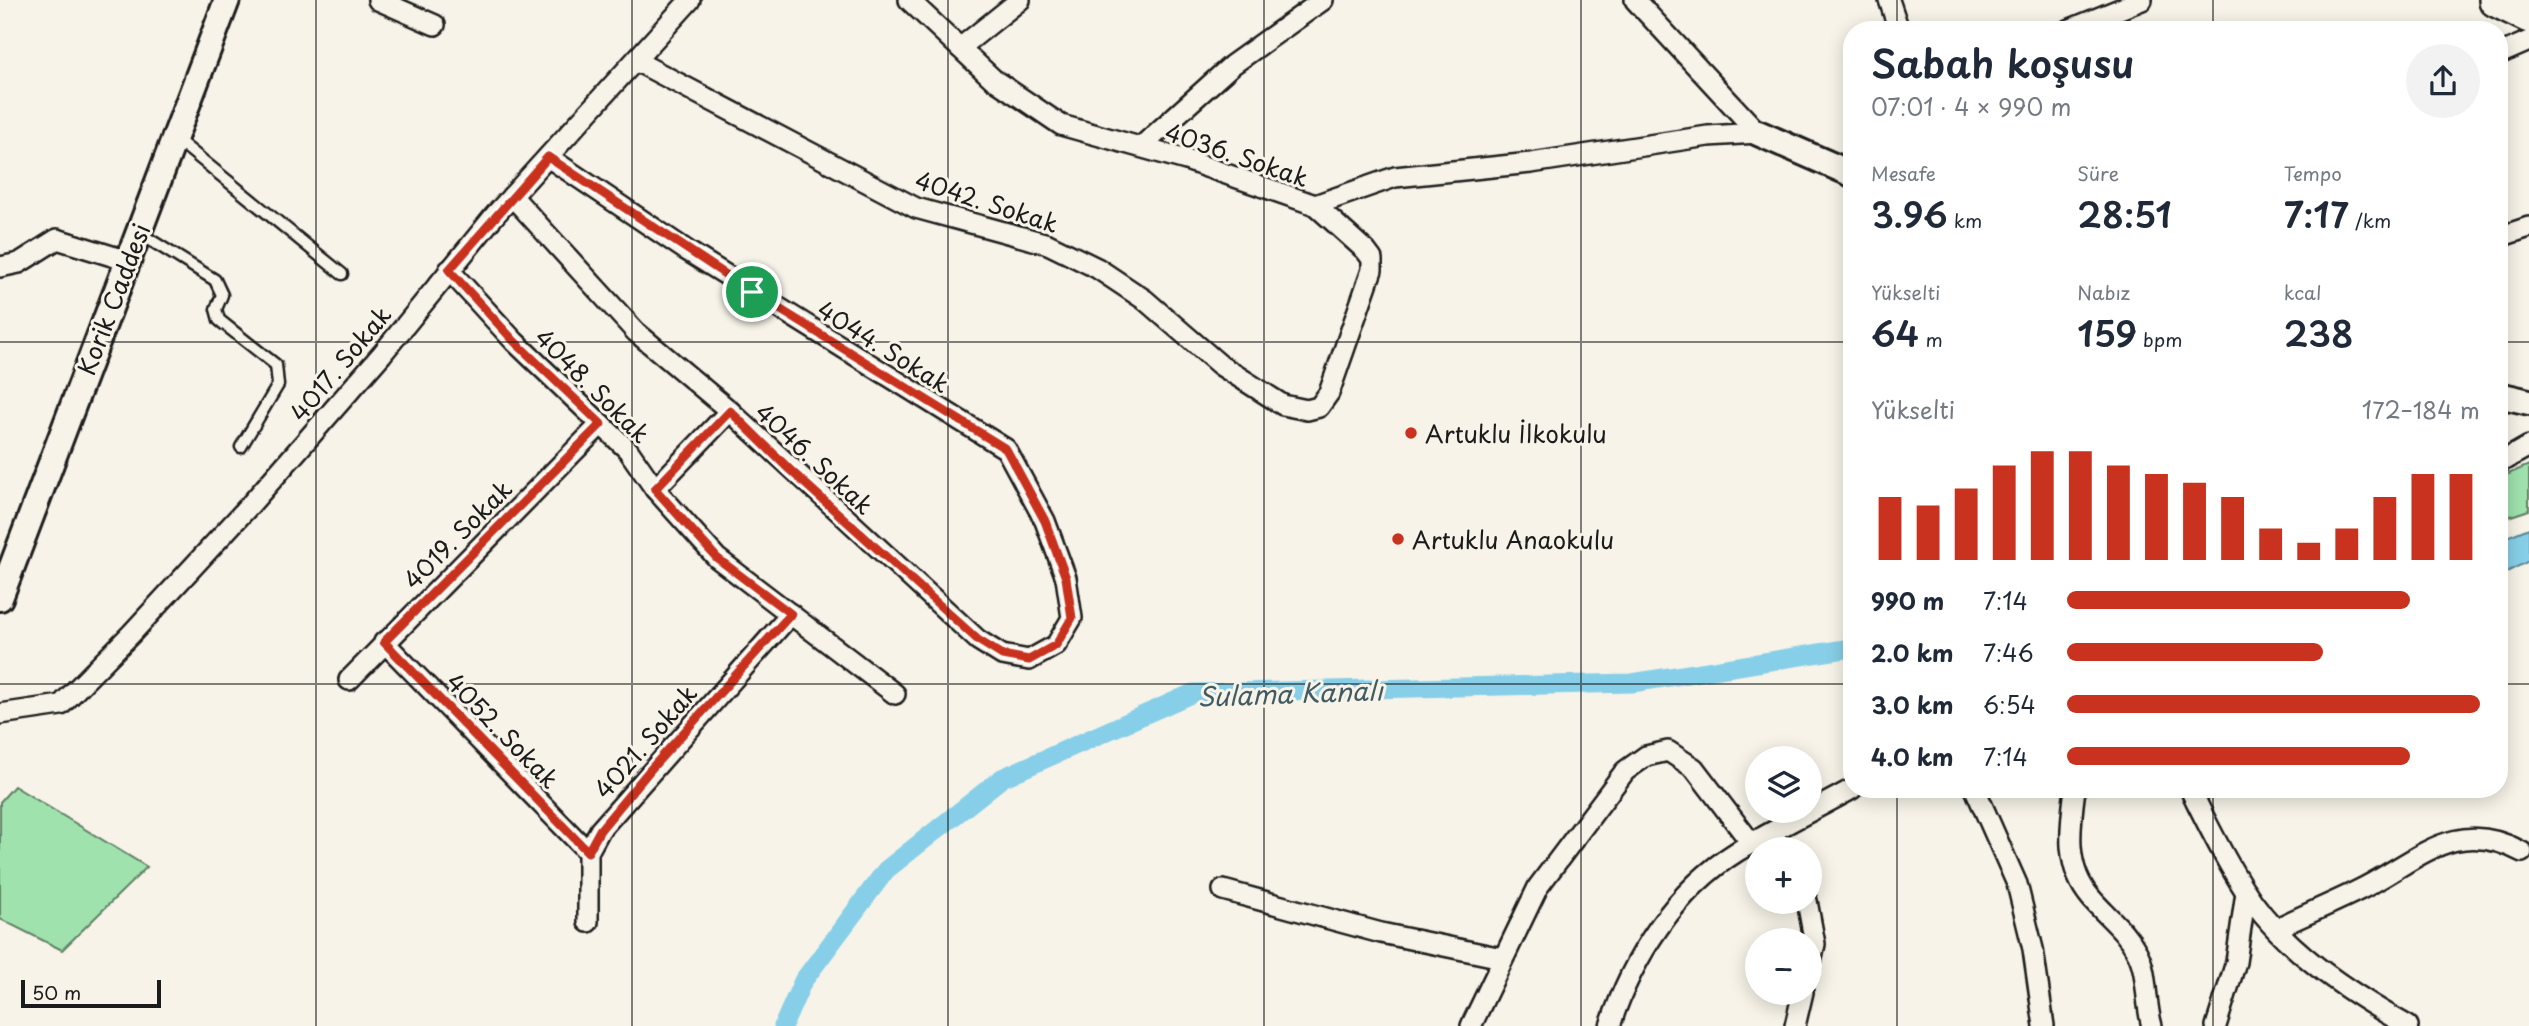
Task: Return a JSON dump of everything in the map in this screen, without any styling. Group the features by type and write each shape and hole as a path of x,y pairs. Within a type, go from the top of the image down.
{"highway":[{"path":"2496,0 2529,16"}],"street":[{"name":"Korik Caddesi","path":"0,598 227,0"},
{"path":"378,0 435,25"},
{"name":"4036. Sokak","path":"909,0 993,79 1061,125 1141,147 1315,205 1395,177 1531,163 1708,136 1758,133"},
{"path":"960,48 1020,0"},
{"path":"1141,147 1232,65 1323,0"},
{"path":"1635,0 1758,133 1843,170"},
{"path":"1889,0 1896,21"},
{"path":"2090,21 2142,0"},
{"name":"4017. Sokak","path":"0,713 61,705 250,505 382,354 512,196 636,61 682,2"},
{"path":"2508,50 2529,41"},
{"name":"4042. Sokak","path":"636,61 916,208 1048,244 1097,268 1145,300 1220,365 1283,405 1307,410 1319,407 1329,393 1372,270 1372,260 1366,251 1315,205"},
{"name":"4044. Sokak","path":"548,157 697,257 1006,449 1045,521 1066,578"},
{"name":"4046. Sokak","path":"512,196 636,332 730,411 978,640 1002,655 1029,660 1056,645 1072,618 1066,578"},
{"path":"2508,234 2529,227"},
{"path":"0,267 19,263 57,239 128,261"},
{"name":"4048. Sokak","path":"449,270 514,341 628,450 655,489 717,558 895,694"},
{"path":"2508,397 2529,402"},
{"path":"655,489 730,411"},
{"name":"4019. Sokak","path":"349,680 601,424"},
{"path":"2508,458 2529,446"},
{"name":"4021. Sokak","path":"588,852 600,830 650,770 791,614"},
{"name":"4052. Sokak","path":"384,642 588,852"},
{"path":"1471,1026 1538,887 1625,771 1646,756 1668,751 1694,768 1747,837"},
{"path":"1782,837 1843,795"},
{"path":"1979,798 2017,884 2033,949 2044,1026"},
{"path":"2074,798 2070,829 2071,854 2077,877 2090,898 2122,927 2139,955 2152,1026"},
{"path":"2195,798 2246,892 2298,952 2369,1004 2407,1026"},
{"path":"2277,928 2366,887 2446,841 2491,840 2522,852"},
{"path":"1610,1026 1633,970 1665,919 1694,887 1745,848"},
{"path":"588,852 589,922"},
{"path":"1223,890 1381,933 1502,958"},
{"path":"2216,1026 2236,961 2246,892"},
{"path":"1795,1026 1800,1005"}],"lane":[{"path":"175,137 342,274"},
{"path":"139,232 215,280 222,295 216,309 219,320 276,365 278,385 241,447"}],"green space":[{"path":"2529,465 2529,510 2508,517 2508,474"},
{"path":"14,786 147,867 62,950 0,919 0,802"}],"water":[{"path":"2529,528 2529,561 2508,572 2508,536"}],"waterway":[{"name":"Sulama Kanalı","path":"783,1026 803,981 886,870 1002,778 1193,693 1632,683 1843,649"}],"place":[{"name":"Artuklu İlkokulu","path":"1411,433"},
{"name":"Artuklu Anaokulu","path":"1398,539"}],"route":[{"path":"548,157 752,292 1006,449 1045,521 1066,578 1072,618 1056,645 1029,660 1002,655 978,640 789,469 730,411 655,489 717,558 791,614 650,770 600,830 588,852 384,642 601,424 514,341 449,270 548,157"}]}
